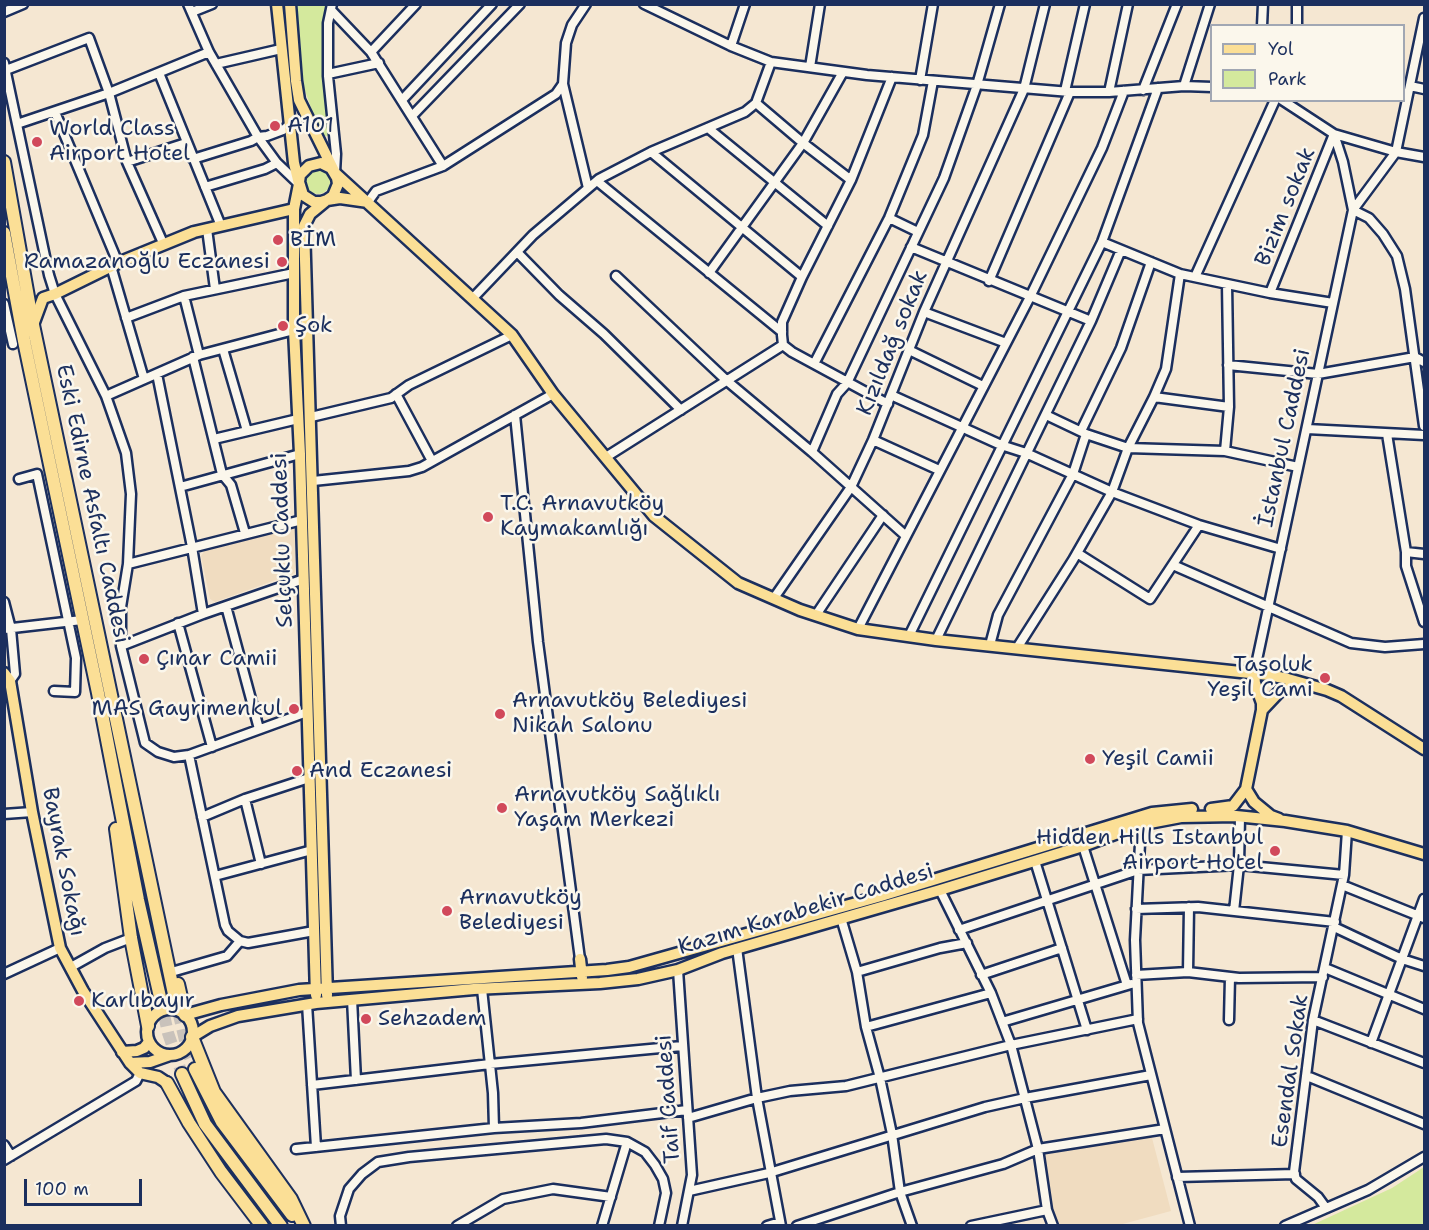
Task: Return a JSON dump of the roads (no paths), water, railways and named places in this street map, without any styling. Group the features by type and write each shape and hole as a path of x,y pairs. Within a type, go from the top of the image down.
{"highway":[{"name":"Eski Edirne Asfaltı Caddesi","path":"4,162 33,325 174,994"},
{"name":"Eski Edirne Asfaltı Caddesi","path":"4,233 14,344 82,620 138,900 160,997"},
{"path":"111,768 113,808 131,938 148,1026"},
{"path":"130,785 145,822 185,1015"},
{"path":"192,1037 214,1092 291,1199 302,1226"},
{"path":"195,1069 222,1122 302,1226"},
{"path":"182,1074 206,1124 280,1226"},
{"path":"167,1083 180,1108 221,1172 262,1226"}],"main road":[{"name":"Selçuklu Caddesi","path":"277,4 289,125 299,184"},
{"path":"290,4 299,100 335,173 512,335 553,394 654,516 738,583 816,615 858,628 936,640 1269,675 1327,690 1341,696 1425,749"},
{"name":"Selçuklu Caddesi","path":"317,1003 321,989 309,578 302,520 294,330 294,209 304,170 315,163 327,165 335,173 338,184 327,200 310,214 304,226 313,481 309,578 307,712 314,758 309,778 314,931 321,989"},
{"path":"299,184 303,195 314,202 350,199 368,202"},
{"path":"33,325 43,298 56,294 115,264 163,243 207,229 294,209"},
{"path":"26,282 43,298"},
{"path":"1254,674 1262,710 1246,789 1254,802 1271,816 1285,821"},
{"name":"Bayrak Sokağı","path":"7,677 60,948 122,1052 140,1073"},
{"path":"1262,710 1279,692 1302,683"},
{"name":"Kazım Karabekir Caddesi","path":"192,1037 210,1026 238,1016 317,1003 482,989 579,976 649,962 881,896 1152,813 1233,806 1246,789"},
{"name":"Kazım Karabekir Caddesi","path":"185,1015 276,994 321,989 579,976 638,979 678,970 737,948 1035,861 1141,824 1181,817 1207,815 1285,821 1347,831 1425,854"},
{"path":"579,976 580,959"},
{"path":"122,1052 144,1048 154,1051 170,1055 184,1050 192,1037 191,1025 185,1015 173,1010 160,1012 148,1026 154,1051 167,1083"},
{"path":"130,1064 154,1051"},
{"path":"140,1073 158,1077 167,1083"}],"street":[{"path":"4,12 23,4"},
{"path":"212,4 190,8 209,52 258,137 277,163 299,184"},
{"path":"371,52 416,4"},
{"path":"402,100 492,4"},
{"path":"412,116 520,4"},
{"path":"586,4 572,25 566,44 563,84 588,188"},
{"path":"644,4 731,46 771,62 920,80 1067,92 1109,92 1184,86 1210,87"},
{"path":"731,46 745,4"},
{"path":"810,67 820,4"},
{"path":"920,80 933,4"},
{"path":"812,452 837,394 847,383 944,178 977,85 1000,4"},
{"name":"Kızıldağ sokak","path":"774,598 851,487 873,440 945,262 1024,89 1045,4"},
{"path":"989,281 1067,92 1085,4"},
{"path":"1109,92 1128,4"},
{"path":"1143,90 1177,4"},
{"path":"1184,86 1210,4"},
{"path":"1262,24 1263,4"},
{"path":"1297,4 1298,24"},
{"path":"334,7 328,23 328,74 336,154 335,173"},
{"path":"334,7 371,52 443,166"},
{"path":"1353,210 1396,152 1425,18"},
{"path":"163,243 127,162 109,93 88,38 5,67 45,257 56,294 106,396 126,453 131,494 121,646 145,743 158,752 174,757 189,756 307,712"},
{"path":"216,64 281,49"},
{"path":"17,124 109,93 209,52"},
{"path":"473,298 533,235 597,181 651,152 745,112 756,103 771,62"},
{"path":"328,74 378,63"},
{"path":"709,273 803,143 843,72"},
{"path":"159,73 221,226"},
{"path":"783,345 782,322 851,180 891,77"},
{"path":"814,364 889,218 923,135 933,81"},
{"path":"368,202 376,191 443,166 556,94 563,84"},
{"path":"1410,86 1425,88"},
{"path":"909,636 1102,242 1158,88"},
{"path":"858,628 1030,297 1102,148 1124,91"},
{"path":"1195,277 1274,102"},
{"path":"756,103 851,180"},
{"path":"1298,105 1334,134 1396,152 1425,157"},
{"path":"55,112 115,264 126,318 144,379"},
{"path":"193,159 267,136 289,125"},
{"path":"708,128 828,226"},
{"path":"1334,134 1343,162 1353,210"},
{"name":"Bizim sokak","path":"1270,293 1334,134"},
{"path":"127,162 186,143"},
{"path":"651,152 802,277"},
{"path":"205,188 277,163"},
{"path":"597,181 782,332"},
{"path":"1353,210 1369,218 1397,256 1405,289 1425,426"},
{"name":"İstanbul Caddesi","path":"1254,674 1353,210"},
{"path":"889,218 918,232"},
{"path":"207,229 215,289"},
{"path":"1102,242 1180,274 1270,293 1334,303"},
{"path":"911,247 1090,321"},
{"path":"936,640 1046,414 1121,250"},
{"path":"517,252 559,295 604,334 681,410"},
{"path":"990,645 998,615 1073,474 1083,433 1121,348 1151,262"},
{"path":"126,318 184,296 294,273"},
{"path":"1017,648 1077,554 1112,492 1128,448 1154,397 1166,369 1180,274"},
{"path":"616,276 726,381 812,452 906,536"},
{"path":"1225,452 1229,407 1227,284"},
{"path":"184,296 222,474 231,484 245,533"},
{"name":"Eski Edirne Asfaltı Caddesi","path":"4,304 14,344"},
{"path":"924,312 1006,343"},
{"path":"106,396 196,356 294,330"},
{"path":"311,417 391,398 409,385 512,335"},
{"path":"783,345 888,404"},
{"path":"606,457 783,345"},
{"path":"223,349 248,431"},
{"path":"909,350 983,386"},
{"path":"1228,365 1318,374 1415,357 1425,362"},
{"path":"157,374 192,547 203,614"},
{"path":"396,394 432,461"},
{"path":"313,481 409,471 432,461 553,394"},
{"path":"891,395 1112,492 1198,525 1281,549"},
{"path":"1154,397 1229,407"},
{"path":"1046,414 1083,433 1128,448 1225,452 1298,467"},
{"path":"515,415 538,642 580,959"},
{"path":"214,440 298,419"},
{"path":"1307,429 1425,435"},
{"path":"1387,434 1406,552 1406,566 1425,622"},
{"path":"873,440 939,470"},
{"path":"180,487 300,454"},
{"path":"19,479 38,474 76,658 75,692 54,691"},
{"path":"816,615 883,516"},
{"path":"128,564 302,520"},
{"path":"1077,554 1150,599 1198,525"},
{"path":"1406,552 1425,554"},
{"path":"1173,565 1351,643 1385,646 1425,644"},
{"path":"121,646 178,623 309,578"},
{"path":"4,602 15,674 7,677"},
{"path":"226,606 259,729"},
{"path":"8,629 82,620"},
{"path":"178,623 212,747"},
{"path":"189,756 225,925 240,941 248,943 314,931"},
{"path":"202,817 245,799 309,778"},
{"path":"245,799 261,864"},
{"path":"4,814 32,812"},
{"path":"1234,911 1239,865 1240,817"},
{"path":"1141,824 1133,981 1138,1019 1151,1075 1190,1226"},
{"name":"Esendal Sokak","path":"1326,1208 1318,1197 1296,1179 1295,1174 1313,1020 1335,925 1343,880 1347,831"},
{"path":"1083,846 1095,885 1133,981"},
{"path":"214,876 312,850"},
{"path":"1035,861 1087,1030"},
{"path":"959,930 1138,870 1239,865 1343,880 1422,916"},
{"path":"940,890 991,993 1011,1045 1038,1149 1047,1210 1053,1226"},
{"path":"1371,1042 1402,959 1422,916 1425,899"},
{"path":"1136,909 1189,907 1335,925 1402,959 1425,966"},
{"path":"1188,972 1189,907"},
{"path":"842,918 857,972 867,1027 892,1134 900,1192 912,1226"},
{"path":"71,967 105,948 131,938"},
{"path":"175,971 227,956 240,941"},
{"path":"857,972 940,948 967,943"},
{"path":"5,973 60,948"},
{"path":"737,948 757,1098 780,1224 767,1226"},
{"path":"981,975 1062,948"},
{"path":"1325,968 1425,1009"},
{"name":"Taif Caddesi","path":"678,970 692,1175 682,1226"},
{"path":"1002,1022 1133,981 1188,972 1230,977 1323,977"},
{"path":"1229,1020 1230,977"},
{"path":"482,989 493,1093 494,1128"},
{"path":"867,1027 991,993"},
{"path":"352,999 356,1080"},
{"path":"316,1147 312,1085 317,1003"},
{"path":"296,1149 494,1128 687,1114 790,1091 846,1086 1011,1045 1138,1019"},
{"path":"1313,1020 1425,1063"},
{"path":"312,1085 490,1064 682,1047"},
{"path":"4,1145 8,1158 136,1081 140,1073"},
{"path":"689,1191 769,1173 892,1134 1025,1098 1151,1075"},
{"path":"1307,1076 1425,1124"},
{"path":"796,1226 900,1192 1002,1164 1038,1149 1165,1129"},
{"path":"341,1226 340,1216 349,1189 362,1174 378,1162 409,1156 606,1139 627,1142 645,1152 655,1165 663,1179 666,1193 659,1226"},
{"path":"602,1226 627,1142"},
{"path":"1285,1226 1368,1190 1425,1157"},
{"path":"1177,1177 1295,1174"},
{"path":"457,1226 503,1199 553,1189 611,1197"},
{"path":"971,1226 1047,1210"}],"tunnel":[{"path":"174,994 188,1053 195,1069"},
{"path":"160,997 168,1033 182,1074"}],"place":[{"name":"A101","path":"275,126"},
{"name":"World Class Airport Hotel","path":"37,142"},
{"name":"BİM","path":"278,240"},
{"name":"Ramazanoğlu Eczanesi","path":"282,262"},
{"name":"Şok","path":"283,326"},
{"name":"T.C. Arnavutköy Kaymakamlığı","path":"488,517"},
{"name":"Çınar Camii","path":"144,659"},
{"name":"Taşoluk Yeşil Cami","path":"1325,678"},
{"name":"MAS Gayrimenkul","path":"294,709"},
{"name":"Arnavutköy Belediyesi Nikah Salonu","path":"500,714"},
{"name":"Yeşil Camii","path":"1090,759"},
{"name":"And Eczanesi","path":"297,771"},
{"name":"Arnavutköy Sağlıklı Yaşam Merkezi","path":"502,808"},
{"name":"Hidden Hills Istanbul Airport Hotel","path":"1275,851"},
{"name":"Arnavutköy Belediyesi","path":"447,911"},
{"name":"Karlıbayır","path":"79,1001"},
{"name":"Sehzadem","path":"366,1019"}]}
